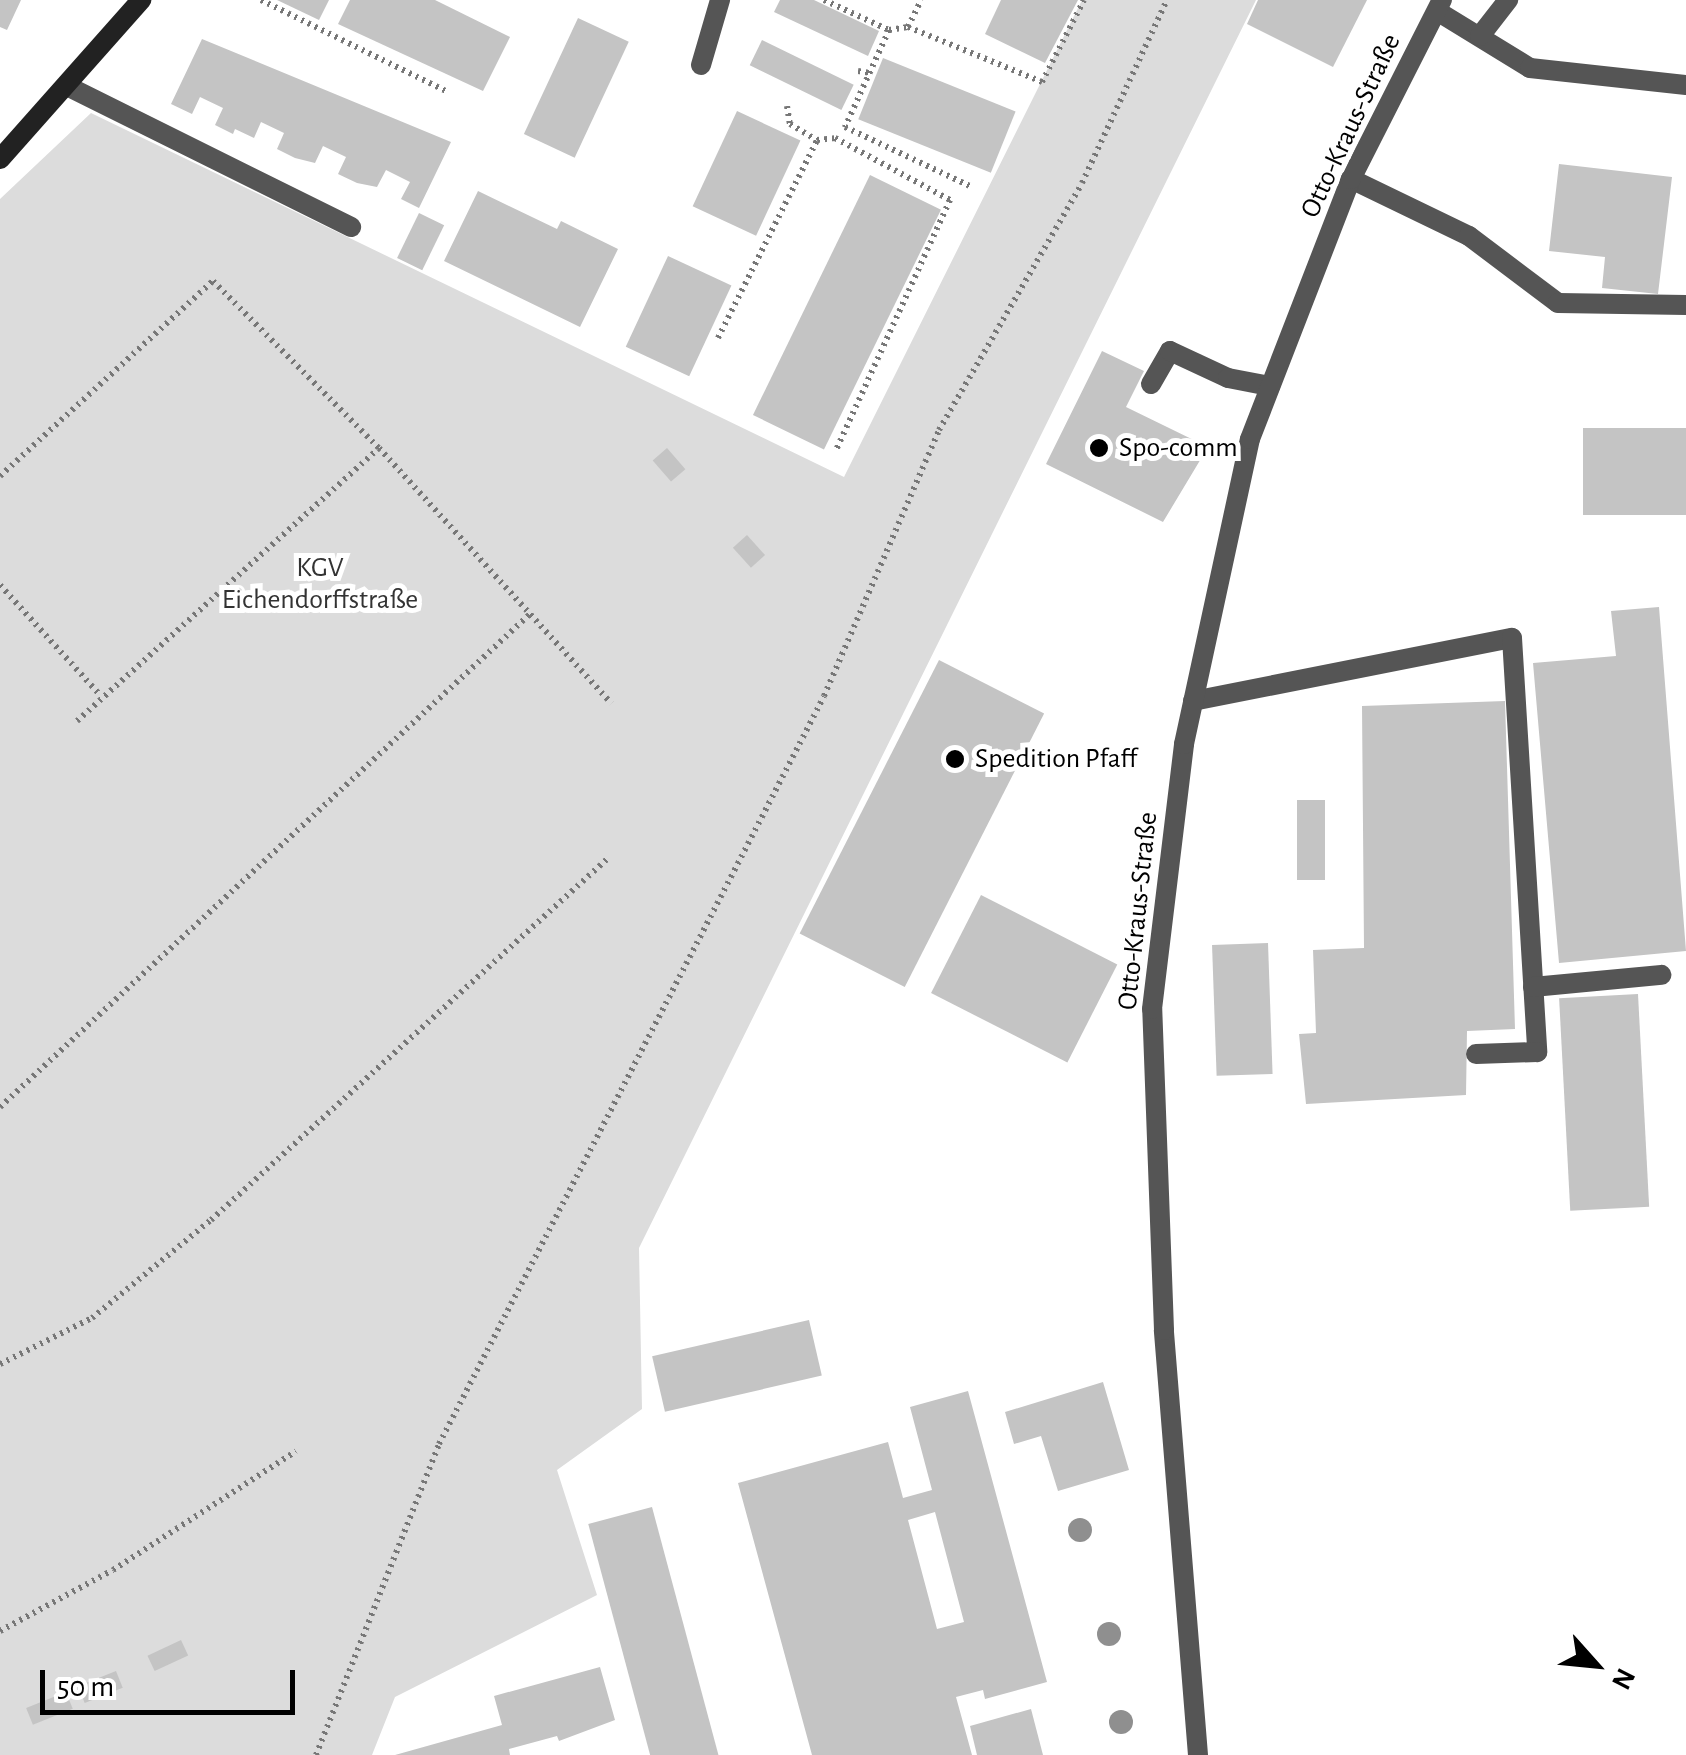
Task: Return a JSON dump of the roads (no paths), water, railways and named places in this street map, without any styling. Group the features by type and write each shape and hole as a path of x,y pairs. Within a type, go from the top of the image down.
{"street":[{"path":"0,159 69,87 141,0"},
{"path":"701,65 720,0"},
{"path":"1480,36 1508,0"},
{"path":"1440,6 1530,68 1686,85"},
{"name":"Otto-Kraus-Straße","path":"1198,1755 1164,1330 1152,1009 1193,701 1250,439 1351,179 1440,6"},
{"path":"69,87 351,227"},
{"path":"1351,179 1470,236 1558,302 1686,305"},
{"path":"1151,384 1170,352 1228,378 1270,386"},
{"path":"1193,701 1512,638 1537,1052 1476,1054"},
{"path":"1533,987 1661,976"}],"place":[{"name":"Spo-comm","path":"1099,448"},
{"name":"Spedition Pfaff","path":"955,759"}],"park label":[{"name":"KGV Eichendorffstraße","path":"320,584"}]}
